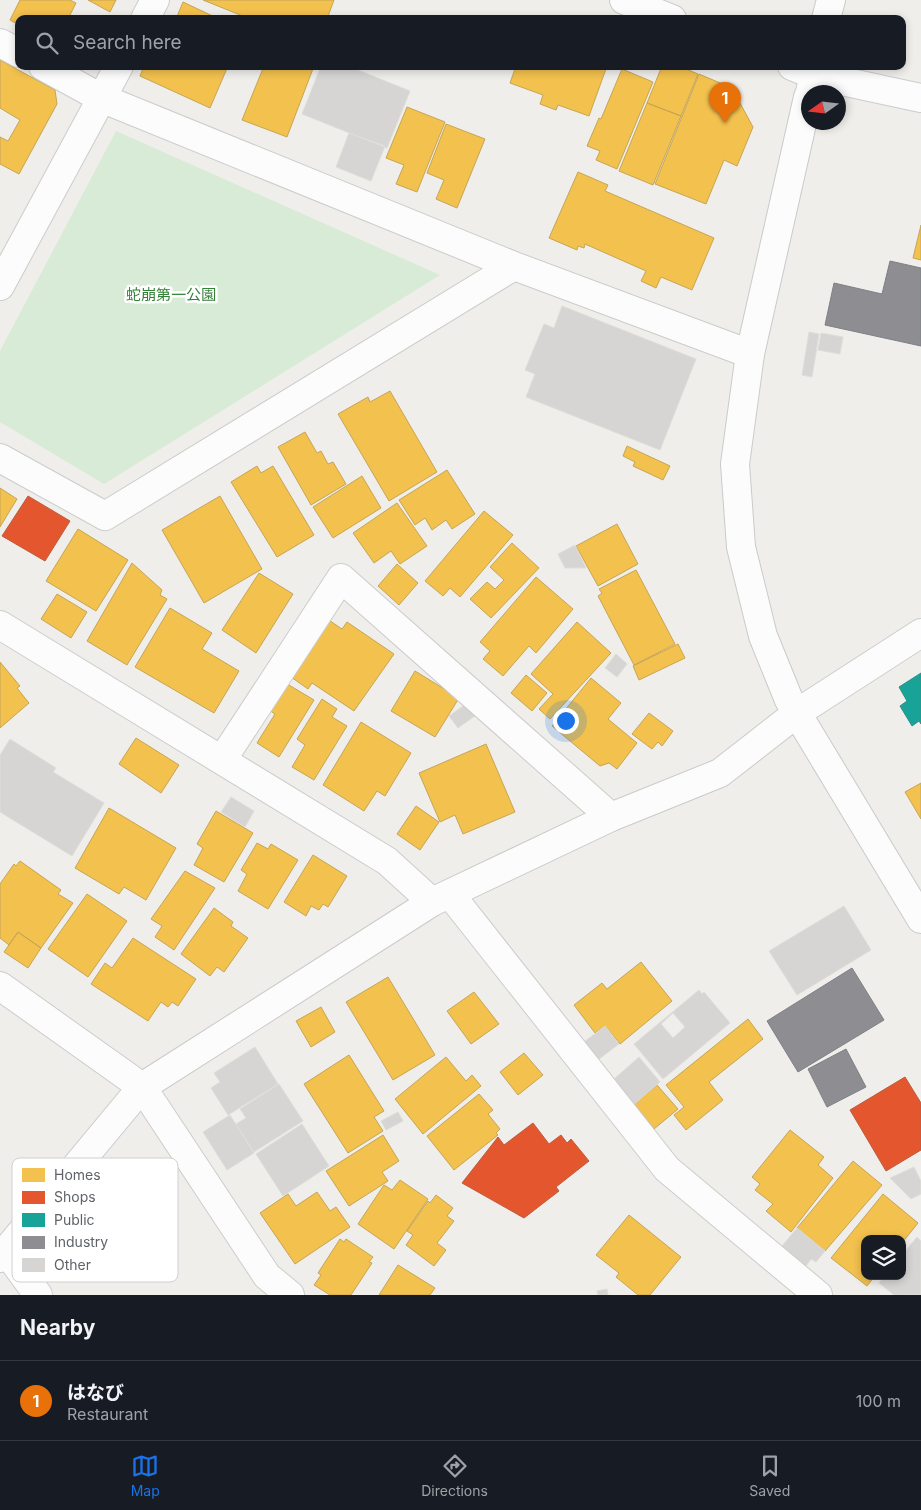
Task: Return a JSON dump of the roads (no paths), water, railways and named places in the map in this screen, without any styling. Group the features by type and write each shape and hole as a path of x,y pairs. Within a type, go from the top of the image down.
{"street":[{"path":"147,15 155,0"},
{"path":"624,0 662,15"},
{"path":"827,15 830,0"},
{"path":"0,43 15,51"},
{"path":"50,70 102,98 514,266 750,354"},
{"path":"0,286 117,70"},
{"path":"921,98 808,79 750,354 735,464 740,548 763,636 789,700 921,919"},
{"path":"0,458 105,516 514,266"},
{"path":"222,760 341,578 611,817"},
{"path":"0,625 387,861 441,898 667,1169 818,1295"},
{"path":"83,1158 142,1086 441,898 611,817 720,772 797,713 921,633"},
{"path":"0,986 142,1086 266,1276 290,1295"},
{"path":"12,1244 3,1255 12,1265"},
{"path":"27,1282 38,1295"}],"place":[{"name":"はなび","path":"725,123"}],"park label":[{"name":"蛇崩第一公園","path":"171,294"}]}
